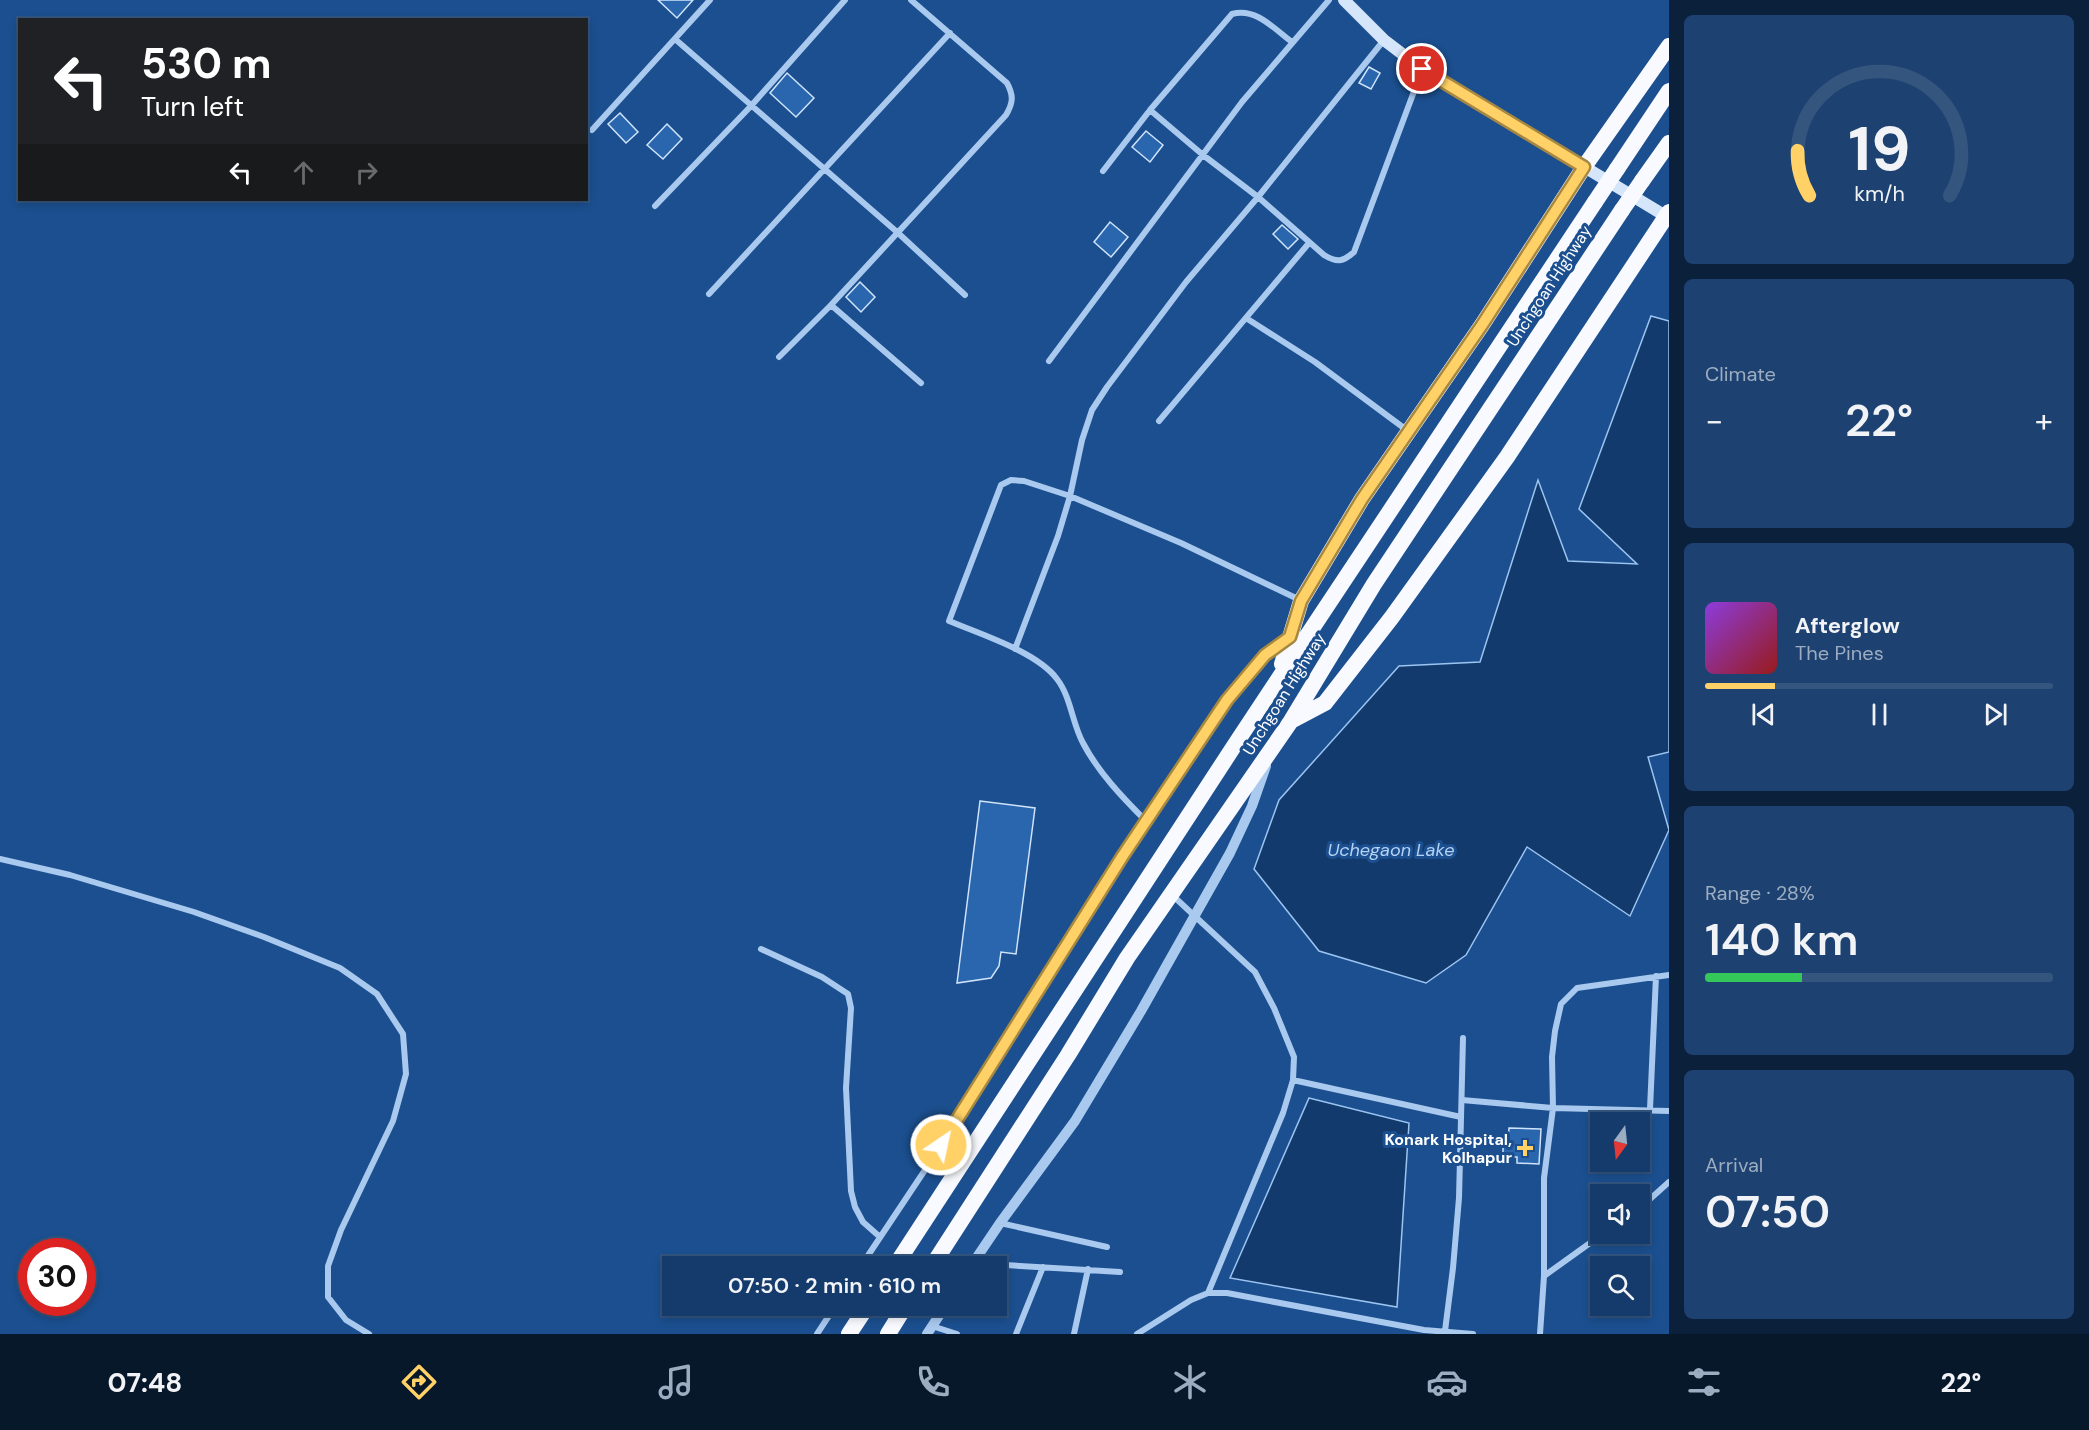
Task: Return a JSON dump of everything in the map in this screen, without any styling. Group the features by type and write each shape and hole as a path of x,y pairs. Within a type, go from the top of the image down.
{"highway":[{"path":"1277,682 1301,601 1362,499 1482,325 1584,167 1669,46"},
{"path":"902,1256 1277,682 1669,91"},
{"name":"Unchgoan Highway","path":"938,1256 1068,1055 1127,958 1291,721 1374,584 1622,210 1669,143"},
{"path":"1291,721 1325,703 1392,617 1507,458 1668,216"},
{"path":"849,1334 861,1316"},
{"path":"888,1334 899,1316"}],"main road":[{"path":"1344,0 1384,40 1422,69 1668,216"}],"street":[{"path":"592,130 710,0"},
{"path":"655,206 751,106 846,0"},
{"path":"779,357 1006,115 1011,106 1013,95 1007,83 911,0"},
{"path":"1049,361 1242,102 1329,0"},
{"path":"1103,171 1150,110 1232,14 1244,11 1255,15 1292,42"},
{"path":"709,294 950,33"},
{"path":"675,39 897,231 965,295"},
{"path":"1015,649 1058,536 1070,496 1082,440 1092,410 1186,282 1258,197 1384,40"},
{"path":"1150,110 1258,197 1309,243 1334,261 1345,261 1354,252 1422,69"},
{"path":"1159,421 1309,243"},
{"path":"831,304 921,383"},
{"path":"1246,318 1315,362 1408,432"},
{"path":"1146,821 1123,798 1083,743 1066,695 1057,678 1040,664 1015,649 949,621 1001,486 1011,480 1024,481 1070,496 1180,543 1301,601"},
{"path":"867,1256 965,1110 1146,821 1227,700 1265,655 1290,637"},
{"path":"978,1256 1075,1121 1141,1011 1230,853 1252,806 1272,748"},
{"path":"0,859 70,875 194,912 264,937 340,968 377,994 403,1034 406,1074 393,1120 340,1230 328,1266 328,1298 346,1320 369,1334"},
{"path":"1171,894 1255,972 1274,1008 1294,1058 1293,1080 1283,1113 1208,1293"},
{"path":"761,949 822,977 848,994 851,1008 846,1088 851,1191 859,1215 879,1237"},
{"path":"1540,1334 1544,1276 1544,1178 1553,1108 1552,1057 1561,1004 1577,988 1669,975"},
{"path":"1650,1109 1656,976"},
{"path":"1445,1331 1459,1198 1463,1038"},
{"path":"1293,1080 1461,1117"},
{"path":"1462,1100 1553,1108 1669,1111"},
{"path":"1650,1199 1669,1182"},
{"path":"1000,1223 1107,1247"},
{"path":"1544,1276 1590,1243"},
{"path":"1007,1266 1120,1272"},
{"path":"1016,1334 1043,1267"},
{"path":"1074,1334 1088,1269"},
{"path":"1137,1334 1191,1300 1208,1293 1227,1293 1424,1332 1445,1331 1473,1334"},
{"path":"817,1334 829,1316"},
{"path":"939,1316 929,1330 957,1334"}],"water":[{"name":"Uchegaon Lake","path":"1651,316 1669,321 1669,752 1648,757 1669,830 1630,916 1527,847 1466,955 1426,983 1319,951 1254,869 1279,800 1399,666 1480,662 1538,480 1568,561 1637,564 1579,509"},
{"path":"1309,1098 1409,1123 1397,1307 1230,1278"}],"building":[{"path":"658,0 693,0 677,18"},
{"path":"1369,67 1380,73 1371,89 1359,83"},
{"path":"787,73 814,98 796,117 770,93"},
{"path":"620,113 638,132 626,143 608,124"},
{"path":"667,124 682,139 663,159 647,145"},
{"path":"1146,131 1163,145 1150,162 1132,147"},
{"path":"1110,222 1128,237 1111,257 1094,242"},
{"path":"1282,225 1298,239 1288,249 1273,234"},
{"path":"860,282 875,297 861,312 846,297"},
{"path":"980,801 1035,808 1016,954 1001,952 999,966 991,978 957,983"},
{"path":"1509,1128 1541,1129 1539,1164 1517,1163 1517,1157 1503,1157 1503,1141 1508,1141"}],"place":[{"name":"Konark Hospital, Kolhapur","path":"1525,1148"}],"route":[{"path":"941,1145 1122,857 1227,700 1250,670 1265,655 1290,637 1301,601 1362,499 1482,325 1584,167 1422,69"}]}
